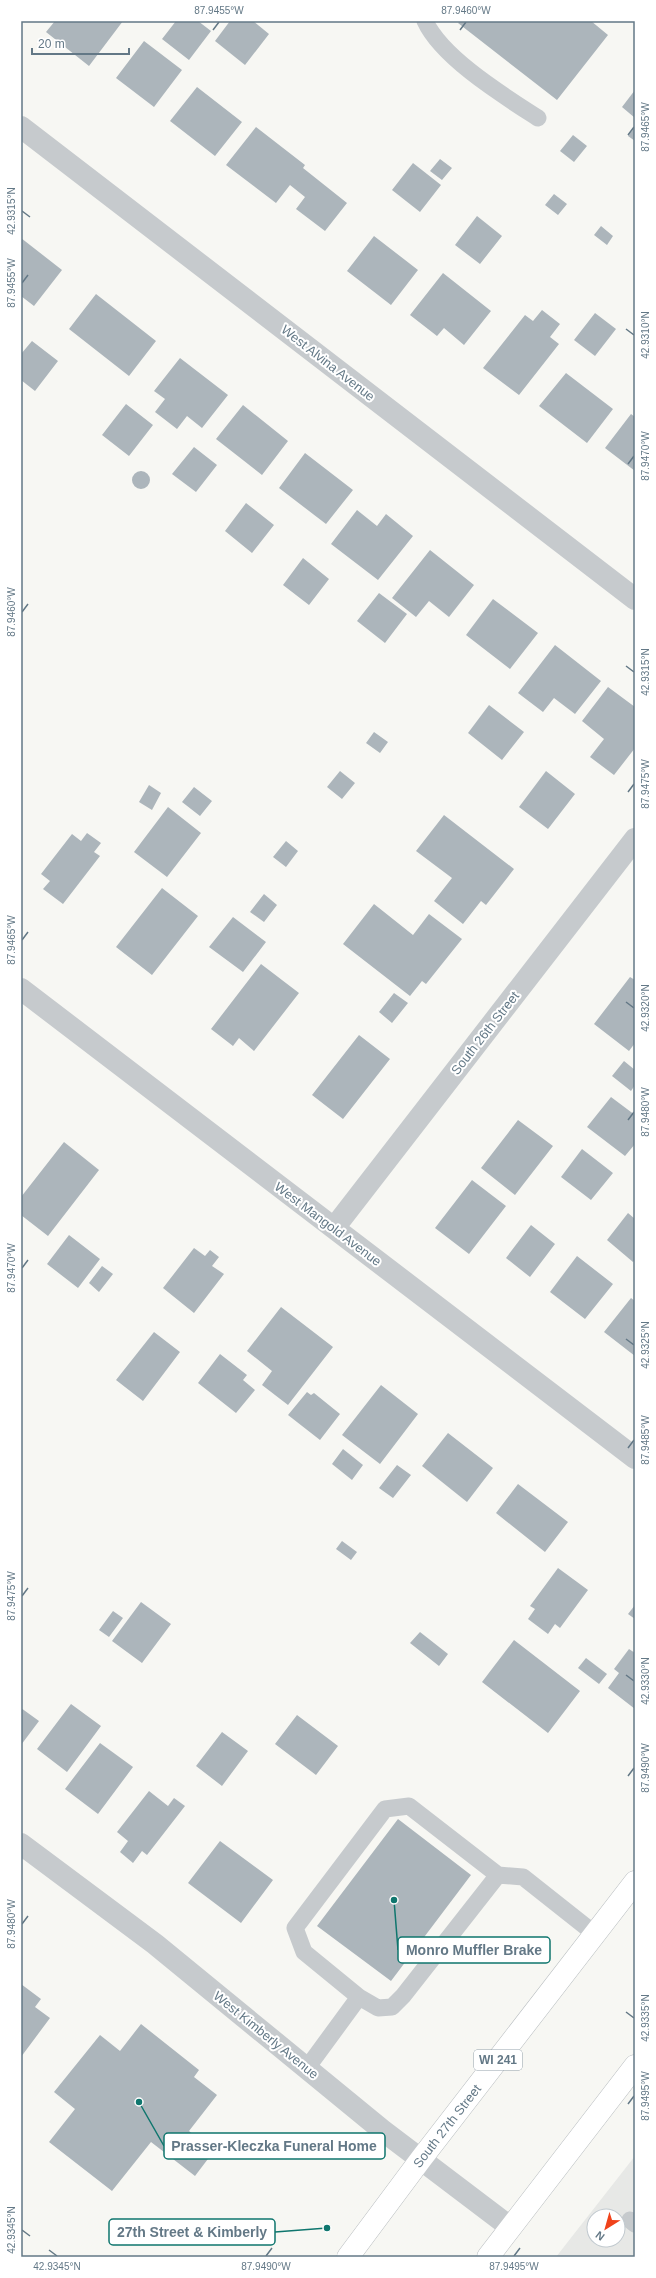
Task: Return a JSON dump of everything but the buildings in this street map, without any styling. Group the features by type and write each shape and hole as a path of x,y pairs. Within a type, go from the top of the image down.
{"main road":[{"name":"South 27th Street","path":"348,2257 421,2159 635,1882"},
{"path":"488,2257 635,2066"}],"street":[{"name":"West Alvina Avenue","path":"21,127 635,599"},
{"name":"South 26th Street","path":"334,1228 635,839"},
{"name":"West Mangold Avenue","path":"21,989 635,1458"},
{"name":"West Kimberly Avenue","path":"21,1844 155,1944 421,2159 510,2227"}],"lane":[{"path":"425,21 429,30 460,63 501,94 538,118"},
{"path":"498,1875 403,1996 392,2007 378,2008 359,1997 304,1952 295,1928 385,1809 409,1806 498,1875 522,1877 595,1934"},
{"path":"307,2068 359,1997"}],"shaded area":[{"path":"635,2156 635,2257 556,2257 586,2219 586,2248 626,2248 626,2208 594,2208"}],"place":[{"name":"Monro Muffler Brake","path":"394,1900"},
{"name":"Prasser-Kleczka Funeral Home","path":"139,2102"},
{"name":"27th Street & Kimberly","path":"327,2228"}]}
